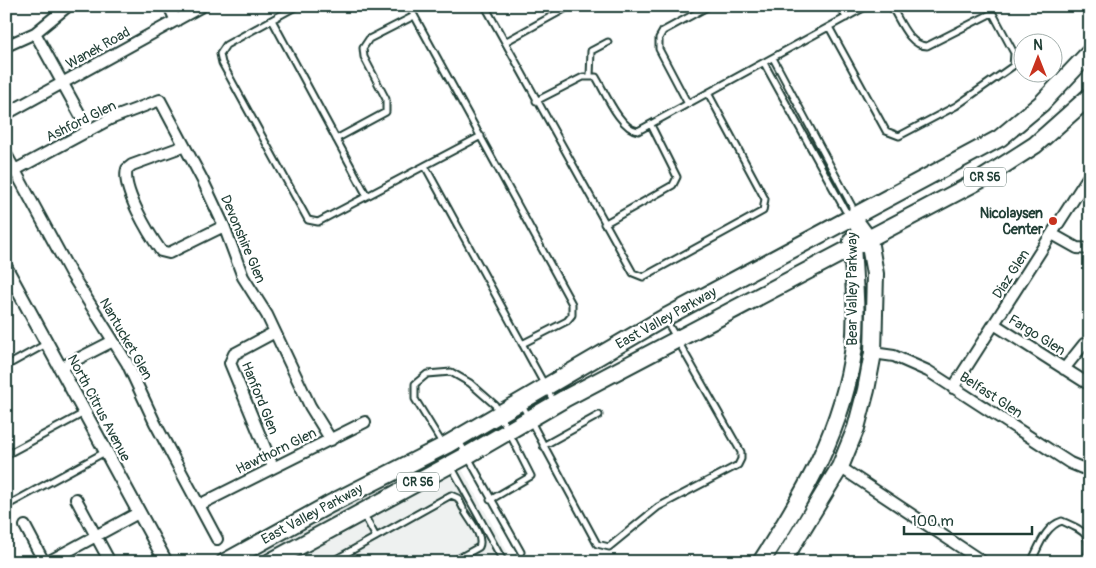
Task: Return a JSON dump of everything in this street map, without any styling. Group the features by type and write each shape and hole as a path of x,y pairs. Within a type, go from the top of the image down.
{"main road":[{"name":"East Valley Parkway","path":"225,562 521,403 664,318 1000,138 1042,103 1090,52"},
{"name":"East Valley Parkway","path":"275,561 556,404 853,249 1014,160 1035,145 1090,96"},
{"name":"Bear Valley Parkway","path":"782,562 840,466 856,428 873,353 875,274 869,240 852,217"},
{"name":"Bear Valley Parkway","path":"761,562 808,486 824,454 841,406 854,346 856,301 852,217"},
{"path":"362,512 360,500 391,481 398,469"}],"street":[{"path":"6,46 35,34 68,6"},
{"path":"168,6 176,21"},
{"name":"Wanek Road","path":"6,114 202,6"},
{"path":"35,34 88,130"},
{"name":"Ashford Glen","path":"15,170 110,119 160,100"},
{"name":"Devonshire Glen","path":"160,100 224,226 243,277 267,315 310,406 331,440"},
{"path":"184,146 132,165 128,169 127,184 139,213 161,251 169,253 224,226"},
{"name":"Nantucket Glen","path":"6,154 70,272 128,363 155,423 217,539"},
{"name":"Diaz Glen","path":"954,388 1090,174"},
{"path":"1052,234 1077,248 1090,249"},
{"name":"North Citrus Avenue","path":"6,269 166,562"},
{"name":"Fargo Glen","path":"994,324 1090,385"},
{"name":"Hanford Glen","path":"273,467 230,363 234,354 275,332"},
{"path":"60,368 113,341"},
{"path":"1064,369 1084,344"},
{"name":"Belfast Glen","path":"873,353 912,362 1070,463 1082,468 1090,467"},
{"name":"Hawthorn Glen","path":"199,505 365,422"},
{"path":"840,466 983,562"},
{"path":"76,500 110,562"},
{"path":"48,562 138,513"},
{"path":"25,526 44,562"}],"lane":[{"path":"297,6 226,45 220,54 222,63 308,220 318,222 481,136"},
{"path":"409,6 572,304 572,315 567,321 522,344"},
{"path":"485,6 632,273 642,277 763,211 765,200 708,93"},
{"path":"505,42 570,6"},
{"path":"688,104 659,49 659,38 663,31 709,6"},
{"path":"840,6 846,18"},
{"path":"536,101 583,77 596,77 628,127 638,130 651,125 868,6"},
{"path":"891,6 912,40 920,46 927,46 992,13"},
{"path":"829,27 886,131 899,136 956,106 1013,66 1014,53 989,6"},
{"path":"336,139 386,112 386,99 364,57 363,48 369,39 414,16"},
{"path":"272,20 367,196"},
{"path":"590,76 591,51 608,42"},
{"path":"773,58 852,206 852,217"},
{"path":"764,63 845,210 852,217"},
{"path":"795,120 803,115"},
{"path":"604,224 673,186 677,177 651,125"},
{"path":"819,162 826,158"},
{"path":"425,166 556,404"},
{"path":"521,403 596,544 609,546 658,507 738,465 741,459 741,452 664,318"},
{"path":"6,366 47,344"},
{"path":"490,500 531,476 495,405 470,383 451,372 427,374 415,384 415,399 450,442 466,456 490,500 521,552"},
{"path":"6,455 84,413"},
{"path":"543,446 599,415"},
{"path":"6,506 105,452"},
{"path":"450,464 501,561"},
{"path":"331,562 451,495 458,498 480,537 479,548 452,562"},
{"path":"362,512 376,537"},
{"path":"1031,562 1047,531 1053,524 1062,521 1084,531 1088,539 1086,562"}],"shaded area":[{"path":"448,444 513,562 225,562"}],"place":[{"name":"Nicolaysen Center","path":"1053,221"}]}
